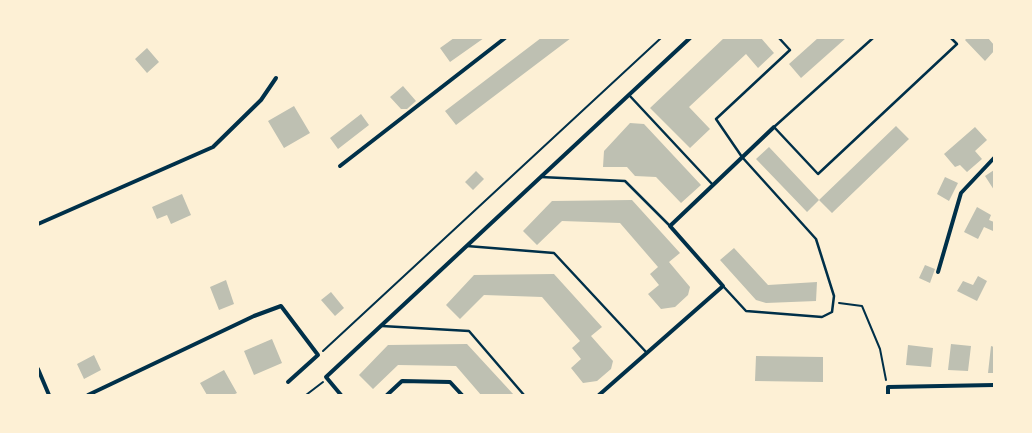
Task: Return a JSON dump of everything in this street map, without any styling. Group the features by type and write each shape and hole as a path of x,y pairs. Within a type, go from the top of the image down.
{"street":[{"path":"340,166 505,38"},
{"path":"341,395 326,378 690,38"},
{"path":"38,224 213,147 262,100 276,78"},
{"path":"599,395 723,286 670,226 774,127"},
{"path":"938,272 961,193 994,158"},
{"path":"88,395 254,316 281,306 318,355 288,382"},
{"path":"38,369 49,395"},
{"path":"387,395 402,381 450,382 462,395"},
{"path":"888,395 888,387 994,385"}],"lane":[{"path":"723,286 746,311 822,317 832,312 834,296 816,239 742,157 716,119 790,50 779,38"},
{"path":"873,38 774,127 818,174 957,44 951,38"},
{"path":"628,95 713,185"},
{"path":"541,177 625,181 670,226"},
{"path":"467,246 554,253 647,353"},
{"path":"382,326 469,332 524,395"}],"path":[{"path":"318,355 661,38"},
{"path":"833,303 862,306 880,349 888,387"},
{"path":"306,395 326,378"}],"building":[{"path":"454,38 484,38 450,62 440,48"},
{"path":"541,38 571,38 456,125 445,111"},
{"path":"724,38 761,38 774,53 758,68 746,54 689,107 710,129 690,148 650,108"},
{"path":"818,38 846,38 801,78 789,64"},
{"path":"967,38 988,38 994,45 994,51 985,61 965,40"},
{"path":"147,48 159,62 147,73 135,59"},
{"path":"403,86 416,101 407,109 401,109 390,97"},
{"path":"294,106 310,133 284,148 268,121"},
{"path":"361,114 369,125 338,149 330,138"},
{"path":"630,123 644,124 701,185 681,203 656,177 635,176 627,167 603,167 604,151"},
{"path":"896,126 909,139 832,213 819,200"},
{"path":"975,127 987,140 975,151 982,159 967,172 960,165 955,167 944,154"},
{"path":"769,147 819,200 807,212 756,159"},
{"path":"994,170 994,190 985,176"},
{"path":"476,171 484,179 473,190 465,182"},
{"path":"945,177 958,183 949,201 937,194"},
{"path":"182,194 191,215 171,224 167,215 157,219 152,207"},
{"path":"632,200 680,253 669,262 690,287 688,295 675,307 661,309 648,294 659,285 650,274 658,267 620,223 562,221 537,245 523,231 552,201"},
{"path":"977,207 991,215 989,220 994,222 993,231 984,227 978,239 964,232"},
{"path":"734,248 768,285 817,282 816,301 766,303 756,300 720,260"},
{"path":"925,265 935,269 930,283 919,278"},
{"path":"554,274 602,327 591,336 613,361 611,369 597,381 583,383 571,368 581,359 572,348 580,341 542,297 484,295 460,319 446,305 474,275"},
{"path":"978,276 987,281 977,301 957,291 963,281 973,285"},
{"path":"226,280 234,304 219,310 210,287"},
{"path":"331,292 344,308 335,316 321,300"},
{"path":"272,339 282,363 254,375 244,351"},
{"path":"467,344 514,395 481,395 456,366 398,365 373,389 359,375 388,345"},
{"path":"951,344 971,346 968,371 948,370"},
{"path":"908,345 933,348 931,367 906,365"},
{"path":"991,346 994,347 994,373 988,373"},
{"path":"94,355 101,370 84,379 77,364"},
{"path":"756,356 823,357 823,382 755,381"},
{"path":"224,370 237,393 233,395 207,395 200,383"}]}
